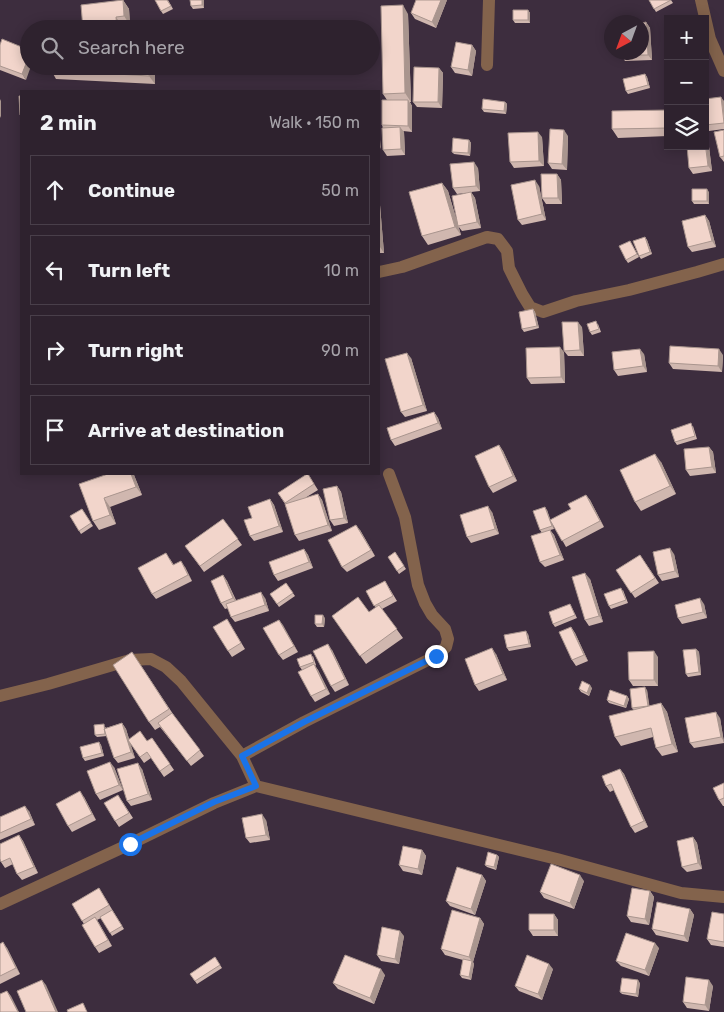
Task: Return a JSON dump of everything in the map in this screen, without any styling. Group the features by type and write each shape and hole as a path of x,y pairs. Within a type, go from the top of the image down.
{"street":[{"path":"487,65 489,0"},
{"path":"701,0 710,39 724,71"},
{"path":"380,272 402,267 487,237 498,239 507,251 509,268 530,307 543,312 576,301 637,288 724,264"},
{"path":"242,756 304,722 436,656 446,647 448,639 445,630 432,615 418,585 405,517 390,474"},
{"path":"0,696 130,660 151,659 166,667 181,681 242,756 256,786"},
{"path":"0,904 130,844 214,802 256,786 557,859 681,892 724,897"}],"building":[{"path":"123,0 124,16 116,17 116,20 82,20 81,5"},
{"path":"155,0 167,0 171,6 161,11"},
{"path":"190,0 202,0 202,5 191,6"},
{"path":"416,0 441,0 432,22 411,13"},
{"path":"649,0 671,0 654,9"},
{"path":"403,5 405,93 383,94 381,6"},
{"path":"513,10 528,10 528,20 513,20"},
{"path":"2,39 20,46 20,73 0,66 0,45"},
{"path":"456,42 472,45 468,70 451,67"},
{"path":"414,67 439,68 438,102 413,102"},
{"path":"645,74 648,85 626,91 623,79"},
{"path":"721,97 724,123 709,125 709,98"},
{"path":"483,99 505,102 504,111 482,109"},
{"path":"382,100 408,100 408,126 382,125"},
{"path":"664,110 664,128 612,129 612,111"},
{"path":"400,127 401,149 383,150 382,128"},
{"path":"550,129 564,130 562,164 548,163"},
{"path":"724,130 724,156 720,157 714,132"},
{"path":"538,132 539,161 510,162 508,133"},
{"path":"453,138 469,140 468,153 452,152"},
{"path":"687,150 706,150 708,166 689,168"},
{"path":"474,162 476,186 453,188 450,164"},
{"path":"541,174 557,174 558,198 542,198"},
{"path":"535,180 542,214 518,220 511,185"},
{"path":"442,183 455,227 422,236 409,192"},
{"path":"692,189 707,189 707,201 692,201"},
{"path":"471,192 477,222 458,226 452,196"},
{"path":"705,215 712,241 688,247 682,221"},
{"path":"645,237 650,252 639,256 633,241"},
{"path":"630,241 637,254 626,260 619,246"},
{"path":"533,309 537,326 522,329 519,312"},
{"path":"596,321 599,329 590,332 587,324"},
{"path":"562,322 578,322 580,350 564,351"},
{"path":"670,346 719,349 718,366 669,363"},
{"path":"560,347 561,377 527,378 526,348"},
{"path":"640,349 643,366 614,370 612,352"},
{"path":"407,353 423,405 401,412 385,359"},
{"path":"434,412 438,423 391,440 387,428"},
{"path":"691,423 695,436 675,442 671,430"},
{"path":"499,445 513,476 489,487 475,456"},
{"path":"709,447 712,467 686,470 684,449"},
{"path":"655,454 670,486 635,502 620,470"},
{"path":"105,475 131,475 136,487 104,498 110,515 93,521 79,484"},
{"path":"305,475 309,475 314,484 285,503 278,493"},
{"path":"337,486 344,518 330,520 323,489"},
{"path":"318,494 328,525 295,535 285,504"},
{"path":"586,495 600,521 562,541 550,520 571,509 568,504"},
{"path":"270,499 279,526 250,536 244,520 252,518 248,507"},
{"path":"488,506 495,529 467,537 460,515"},
{"path":"545,507 552,526 540,530 533,511"},
{"path":"82,509 91,523 79,531 70,516"},
{"path":"223,519 238,539 200,566 185,546"},
{"path":"356,525 371,550 342,567 328,540"},
{"path":"550,530 560,555 540,562 531,536"},
{"path":"670,548 675,571 658,575 653,552"},
{"path":"304,549 309,562 274,575 269,562"},
{"path":"395,552 404,566 397,571 388,557"},
{"path":"166,553 173,565 181,561 188,575 152,594 138,568"},
{"path":"640,555 655,578 631,593 616,570"},
{"path":"585,573 599,616 585,620 572,577"},
{"path":"223,575 233,598 221,603 211,581"},
{"path":"385,581 393,596 374,606 366,591"},
{"path":"286,583 293,593 277,604 270,594"},
{"path":"621,588 626,600 609,606 604,594"},
{"path":"261,592 265,605 231,617 226,604"},
{"path":"358,597 369,612 379,605 397,629 360,656 332,616"},
{"path":"700,598 703,612 678,618 675,605"},
{"path":"570,604 575,615 553,624 549,612"},
{"path":"315,615 323,615 322,624 315,624"},
{"path":"227,619 241,643 228,651 213,627"},
{"path":"279,620 294,646 279,655 263,628"},
{"path":"571,627 584,655 572,660 559,632"},
{"path":"526,631 529,644 507,648 504,635"},
{"path":"328,644 345,679 331,686 313,651"},
{"path":"492,648 503,674 475,685 465,659"},
{"path":"696,649 699,672 686,674 683,650"},
{"path":"654,651 654,680 629,680 628,652"},
{"path":"132,652 169,709 149,722 113,665"},
{"path":"311,654 314,662 300,667 297,659"},
{"path":"314,664 326,689 311,696 298,672"},
{"path":"582,681 590,685 587,693 579,689"},
{"path":"645,687 648,706 632,708 630,689"},
{"path":"610,690 627,696 624,706 607,700"},
{"path":"661,703 672,744 656,748 651,728 615,737 609,716"},
{"path":"716,712 721,737 690,743 685,718"},
{"path":"172,713 200,750 187,761 158,723"},
{"path":"122,723 131,752 114,758 104,729"},
{"path":"104,724 105,734 95,735 94,725"},
{"path":"140,731 147,741 152,738 170,764 160,771 147,752 140,757 128,740"},
{"path":"99,742 102,753 83,758 80,747"},
{"path":"110,762 119,785 96,794 87,771"},
{"path":"138,763 148,794 127,801 117,769"},
{"path":"620,769 644,821 631,827 611,784 606,786 602,776"},
{"path":"724,783 724,798 719,800 713,788"},
{"path":"80,791 92,814 68,826 56,804"},
{"path":"118,795 129,813 115,821 104,803"},
{"path":"25,806 31,819 0,833 0,817"},
{"path":"262,814 266,835 246,838 242,818"},
{"path":"19,835 34,867 17,874 10,858 1,862 0,844"},
{"path":"693,837 698,863 682,867 677,841"},
{"path":"403,846 422,850 418,869 399,865"},
{"path":"488,852 497,855 494,867 485,865"},
{"path":"551,864 580,875 570,903 540,892"},
{"path":"457,867 482,875 471,909 446,901"},
{"path":"99,888 109,905 82,921 72,904"},
{"path":"632,888 650,891 645,919 627,916"},
{"path":"657,902 690,909 684,936 652,929"},
{"path":"112,910 122,926 110,933 100,917"},
{"path":"452,910 480,918 469,957 441,949"},
{"path":"712,912 724,914 724,942 707,939"},
{"path":"529,914 554,914 554,930 529,930"},
{"path":"95,917 108,940 95,947 82,925"},
{"path":"382,927 400,931 395,959 377,955"},
{"path":"626,933 655,943 645,970 616,961"},
{"path":"3,942 16,968 0,976 0,944"},
{"path":"345,955 381,969 370,998 333,983"},
{"path":"527,955 549,964 538,994 515,986"},
{"path":"215,957 220,965 195,981 190,974"},
{"path":"463,959 472,961 469,977 460,975"},
{"path":"686,977 709,980 705,1005 683,1002"},
{"path":"622,978 638,980 636,994 620,992"},
{"path":"42,980 56,1012 26,1012 17,991"},
{"path":"7,991 18,1012 0,1012 0,994"},
{"path":"83,1003 87,1012 68,1012 67,1010"}],"route":[{"path":"130,844 214,802 256,786 242,756 304,722 436,656"}]}
